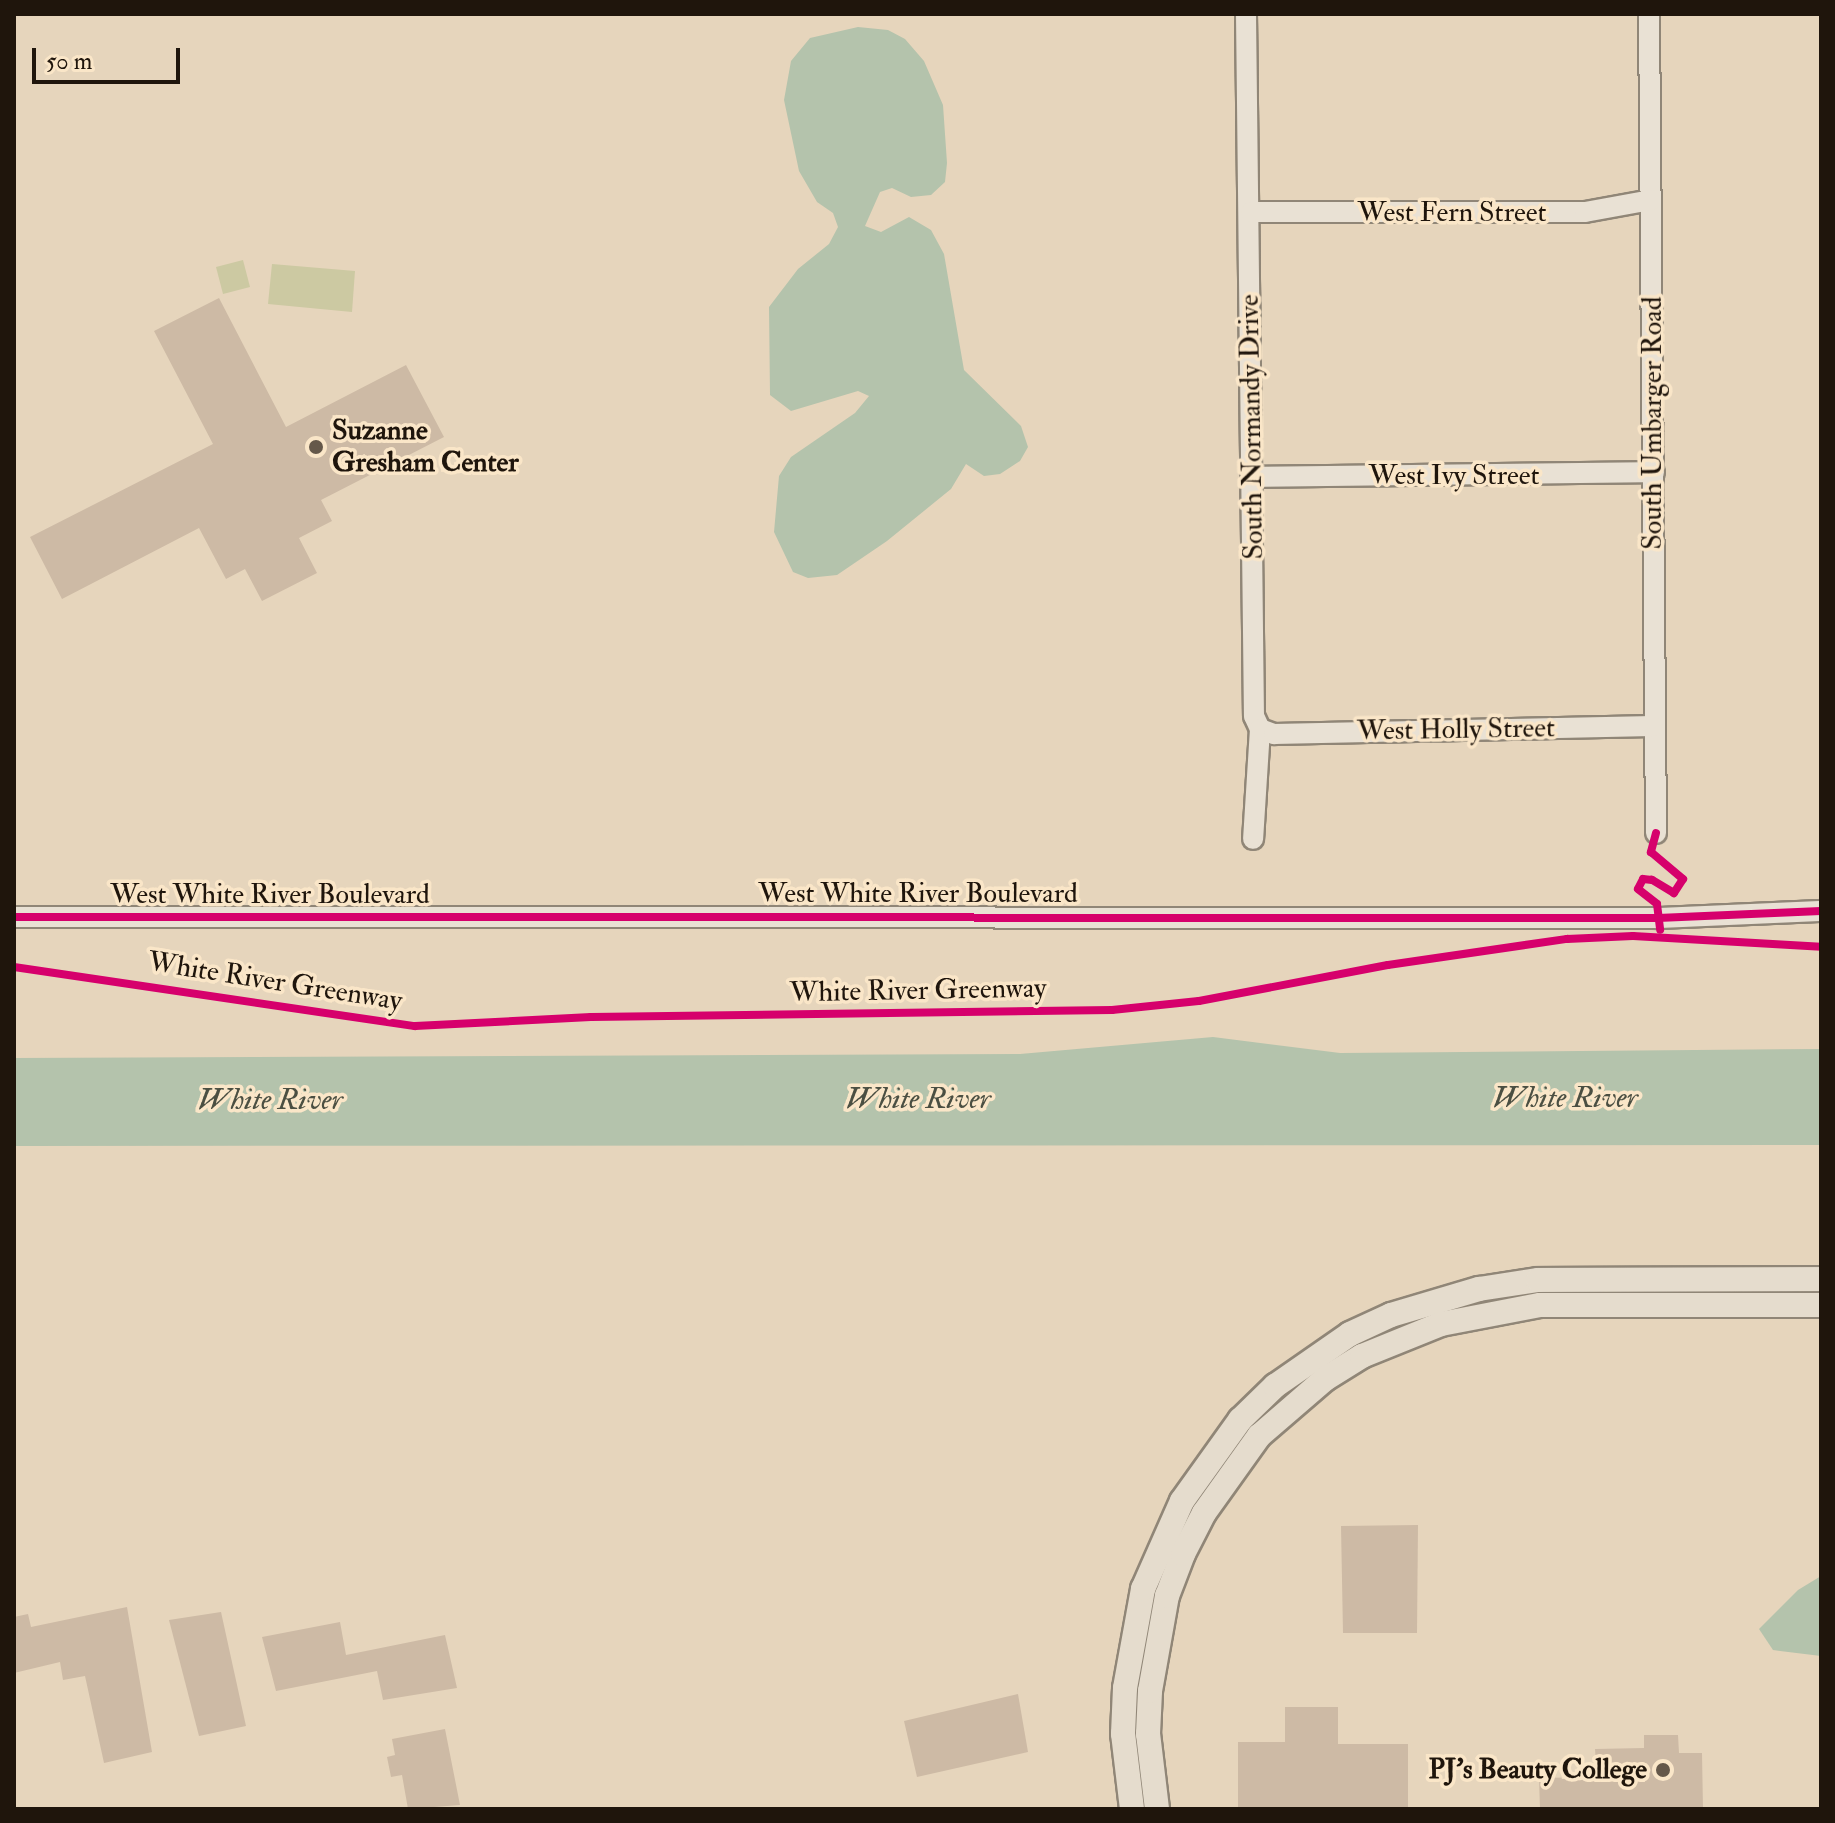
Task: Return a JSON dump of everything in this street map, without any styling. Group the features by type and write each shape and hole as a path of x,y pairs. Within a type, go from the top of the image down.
{"main road":[{"path":"1132,1809 1123,1734 1125,1688 1143,1589 1160,1544 1207,1462 1240,1420 1287,1377 1350,1334 1391,1315 1479,1289 1538,1280 1821,1279"},
{"path":"1157,1809 1148,1734 1150,1691 1178,1568 1227,1477 1259,1436 1314,1387 1401,1338 1484,1314 1540,1305 1821,1305"}],"street":[{"name":"South Normandy Drive","path":"1246,14 1251,212 1254,716 1260,729 1253,839"},
{"name":"South Umbarger Road","path":"1649,14 1656,833"},
{"name":"West Fern Street","path":"1251,212 1585,212 1651,200"},
{"name":"West Ivy Street","path":"1253,477 1654,472"},
{"name":"West Holly Street","path":"1260,729 1274,734 1653,726"},
{"name":"West White River Boulevard","path":"14,917 1658,918 1821,911"}],"shaded area":[{"path":"243,260 250,287 223,294 216,267"},
{"path":"272,264 355,271 352,312 268,304"}],"water":[{"path":"858,27 888,30 905,39 924,61 943,105 947,163 945,182 931,195 911,197 892,188 880,192 865,226 881,232 909,217 931,230 944,254 964,370 1021,426 1028,447 1020,461 1000,474 984,476 966,464 951,489 887,541 837,575 808,578 793,572 774,532 779,476 791,457 855,413 869,396 858,391 791,411 770,395 769,307 798,269 829,244 838,227 833,213 817,202 799,171 784,100 791,61 810,38"},
{"name":"White River","path":"1213,1037 1340,1053 1821,1049 1821,1145 14,1146 14,1058 1020,1054"},
{"path":"1821,1576 1821,1656 1773,1650 1759,1629 1798,1590"}],"building":[{"name":"Suzanne Gresham Center","path":"219,298 286,427 406,365 444,437 321,500 332,521 299,538 317,573 262,601 245,569 226,579 199,528 62,599 30,537 213,444 154,331"},
{"path":"1418,1525 1417,1633 1343,1633 1341,1526"},
{"path":"127,1607 152,1752 104,1763 85,1676 63,1680 60,1662 14,1673 14,1617 28,1614 31,1627"},
{"path":"221,1612 246,1726 199,1736 169,1620"},
{"path":"340,1622 346,1655 445,1635 457,1688 383,1700 377,1671 276,1691 262,1637"},
{"path":"1018,1694 1028,1752 917,1777 904,1721"},
{"path":"1285,1707 1338,1707 1338,1744 1408,1744 1408,1809 1238,1809 1238,1742 1285,1742"},
{"path":"445,1729 460,1805 408,1809 402,1775 391,1777 387,1757 395,1755 392,1739"},
{"name":"PJ's Beauty College","path":"1644,1735 1678,1735 1679,1753 1702,1753 1703,1809 1540,1809 1539,1778 1597,1777 1595,1749 1644,1748"}],"cycle path":[{"path":"1656,833 1651,852 1683,879 1674,893 1652,880 1643,879 1638,889 1657,904 1660,930"},
{"path":"14,917 1658,918 1821,911"},
{"name":"White River Greenway","path":"14,967 415,1026 591,1017 1112,1010 1199,1001 1388,965 1567,939 1633,936 1821,947"}],"place":[{"name":"Suzanne Gresham Center","path":"316,447"},
{"name":"PJ's Beauty College","path":"1663,1770"}]}
